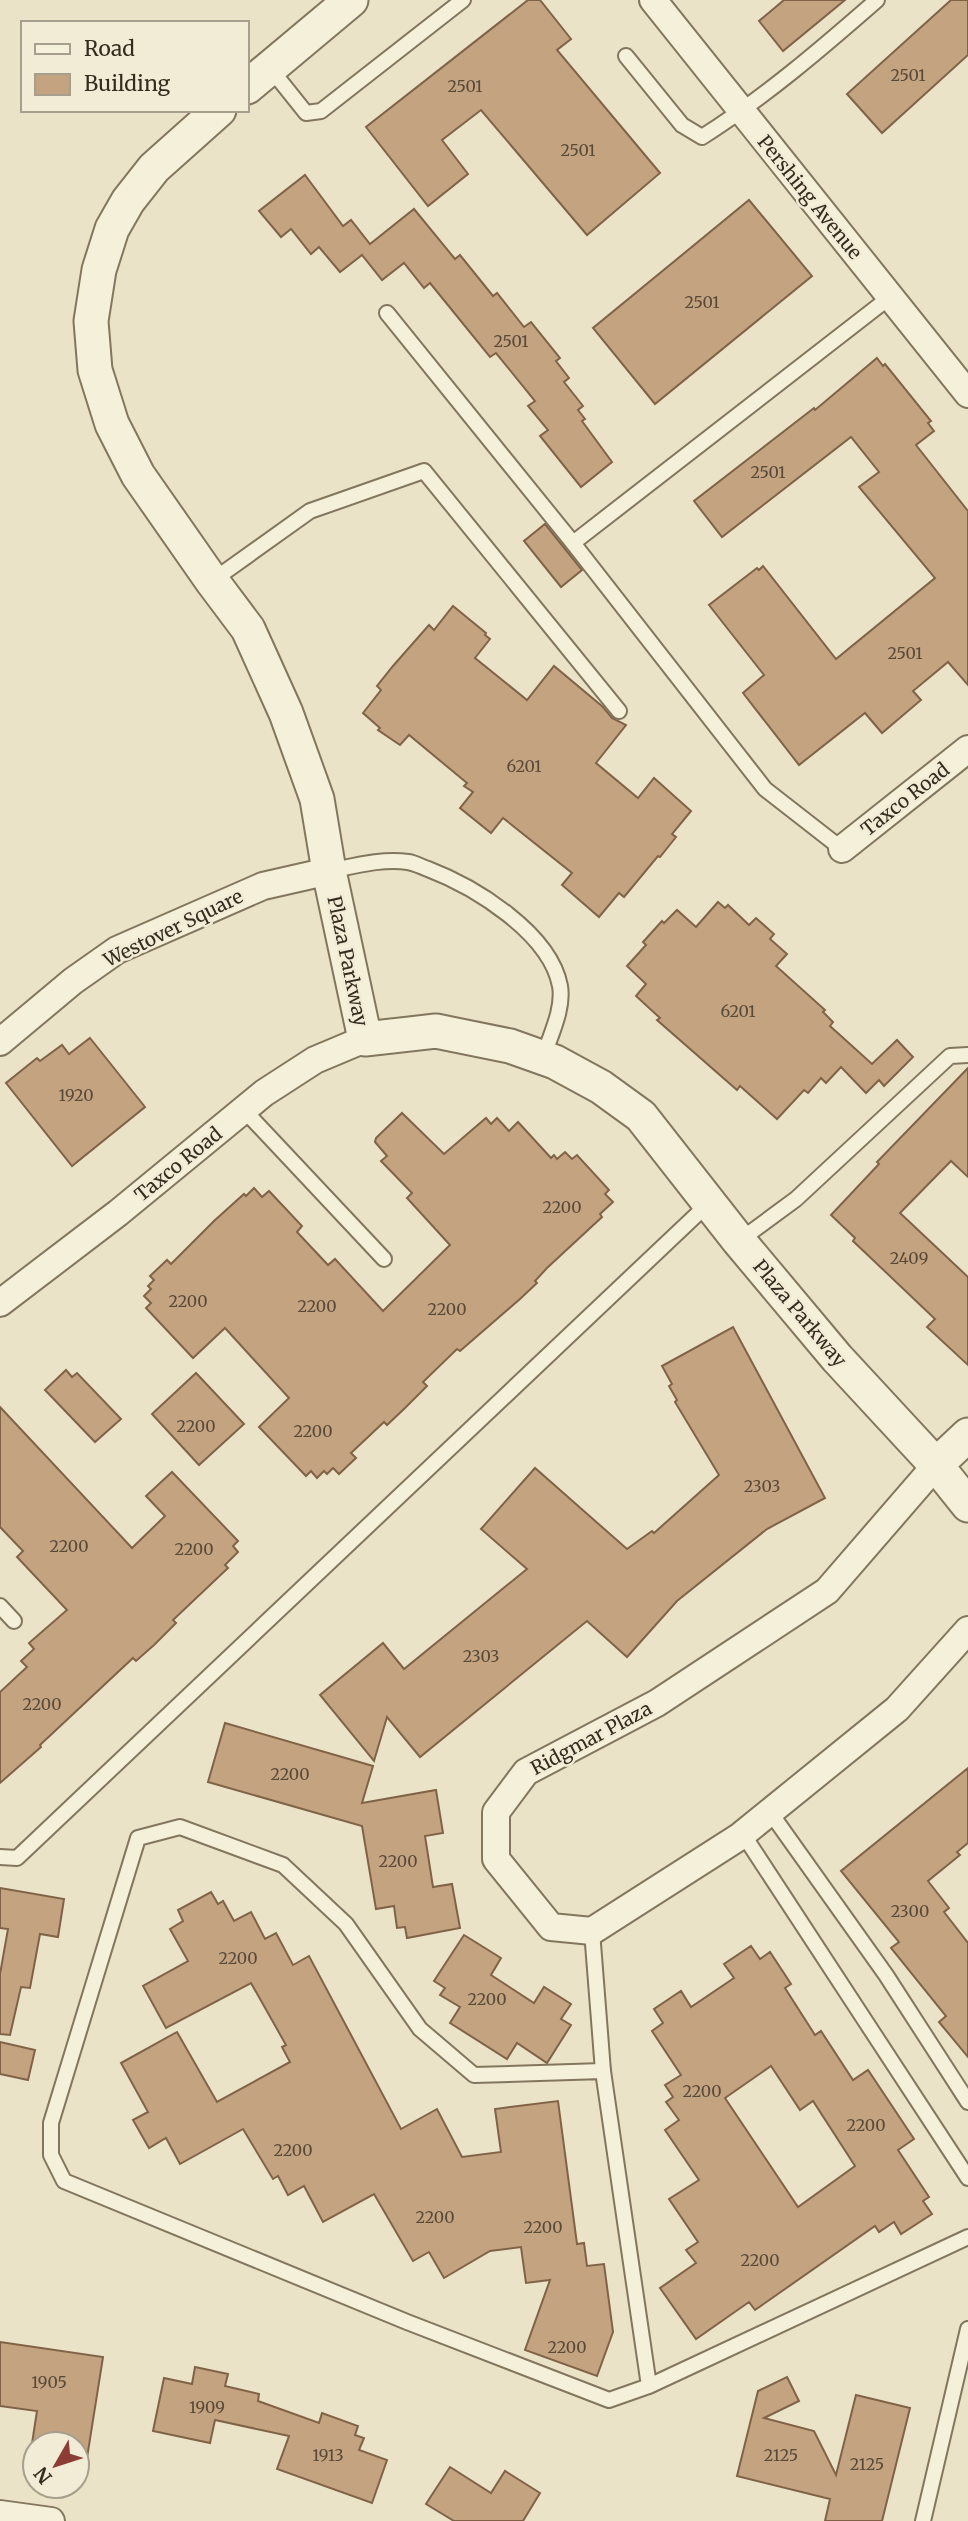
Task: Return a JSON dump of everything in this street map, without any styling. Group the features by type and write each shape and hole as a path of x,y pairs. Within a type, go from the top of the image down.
{"street":[{"path":"258,78 352,0"},
{"name":"Pershing Avenue","path":"653,0 968,394"},
{"name":"Plaza Parkway","path":"217,112 154,168 128,201 108,239 99,270 91,321 95,370 112,424 138,475 248,629 286,713 317,799 329,871 365,1039 436,1031 510,1046 543,1058 601,1087 641,1116 739,1241 837,1358 936,1465 968,1505"},
{"name":"Taxco Road","path":"842,849 968,749"},
{"name":"Westover Square","path":"0,1042 74,981 117,950 263,886 329,871"},
{"name":"Taxco Road","path":"0,1303 118,1213 264,1093 315,1060 365,1039"},
{"name":"Ridgmar Plaza","path":"592,1931 551,1927 496,1859 496,1812 526,1772 657,1703 827,1591 936,1465 968,1435"},
{"path":"592,1931 743,1834 897,1709 965,1641"},
{"path":"0,2514 51,2521"}],"lane":[{"path":"258,78 306,113 321,111 463,0"},
{"path":"626,57 682,125 702,137 742,112 877,0"},
{"path":"573,543 890,297"},
{"path":"387,313 573,543 765,789 842,849"},
{"path":"212,581 310,511 424,471 619,710"},
{"path":"329,871 371,863 409,862 448,877 494,904 534,938 554,966 560,987 559,1009 543,1058"},
{"path":"739,1241 796,1199 950,1056 968,1055"},
{"path":"244,1110 384,1259"},
{"path":"0,1857 17,1858 709,1203"},
{"path":"0,1606 14,1621"},
{"path":"770,1812 886,1975 968,2102"},
{"path":"603,2071 474,2075 420,2029 346,1924 283,1865 180,1827 138,1838 51,2123 51,2155 64,2182 573,2388 609,2400 649,2386 968,2237"},
{"path":"743,1834 968,2178"},
{"path":"592,1931 603,2071 649,2386"},
{"path":"923,2521 968,2329"}],"building":[{"path":"528,0 540,0 571,39 557,50 660,173 587,235 481,110 442,140 468,174 428,206 366,127"},
{"path":"784,0 845,0 783,51 759,21"},
{"path":"951,0 968,0 968,55 882,133 847,94"},
{"path":"305,175 343,226 351,220 370,244 414,209 455,259 460,255 493,296 497,293 524,327 531,322 560,358 556,361 569,378 564,382 583,406 578,410 585,419 582,421 612,462 581,487 540,436 548,430 528,406 535,401 496,353 490,357 430,283 424,288 404,263 382,280 362,255 340,272 319,247 311,254 291,229 281,237 259,211"},
{"path":"749,200 812,276 655,404 593,328"},
{"path":"877,358 883,366 885,364 931,421 928,423 934,431 916,445 968,511 968,685 948,662 913,691 921,700 882,733 865,713 799,765 743,693 764,675 709,605 763,566 836,659 935,578 859,487 879,472 851,437 722,537 694,501 814,408 815,410"},
{"path":"545,524 582,570 561,587 524,541"},
{"path":"453,606 490,639 475,658 527,700 554,666 603,707 612,718 626,725 596,763 638,798 654,778 691,811 672,834 676,837 660,857 658,856 624,897 619,893 599,917 562,885 572,873 503,818 491,833 460,808 473,792 464,786 467,783 409,735 400,745 378,730 380,728 363,713 381,690 377,686 393,666 429,625 434,630"},
{"path":"718,902 725,908 728,905 749,925 756,918 774,934 770,939 787,954 776,966 825,1010 823,1012 833,1022 830,1026 872,1064 897,1040 913,1057 884,1086 879,1080 866,1093 841,1067 826,1083 821,1078 808,1093 804,1090 777,1119 740,1086 737,1090 657,1020 660,1018 636,996 646,984 627,966 646,945 643,942 662,921 664,923 677,910 696,927"},
{"path":"90,1038 145,1107 72,1166 6,1083 37,1058 40,1061 62,1045 69,1054"},
{"path":"968,1068 968,1177 951,1161 900,1213 968,1277 968,1365 927,1327 935,1319 853,1241 855,1238 831,1215 879,1164 877,1162"},
{"path":"402,1113 444,1154 486,1118 491,1124 497,1118 509,1131 518,1122 551,1158 554,1155 557,1159 565,1152 572,1159 577,1155 609,1190 605,1194 613,1202 600,1214 602,1217 547,1268 535,1281 537,1283 460,1351 457,1349 423,1382 427,1386 405,1408 387,1425 384,1422 351,1453 356,1458 339,1474 333,1468 327,1474 324,1471 317,1478 311,1471 306,1476 259,1427 289,1398 225,1328 193,1358 146,1308 151,1303 144,1296 151,1289 148,1286 154,1280 150,1276 167,1260 171,1264 214,1221 254,1188 262,1197 269,1191 302,1226 297,1232 328,1265 335,1259 383,1311 450,1245 407,1198 412,1193 381,1161 387,1156 375,1142 376,1138"},
{"path":"733,1327 825,1498 767,1529 677,1601 627,1657 587,1621 420,1757 387,1717 374,1761 320,1695 383,1643 404,1669 527,1569 481,1529 535,1468 627,1549 652,1531 654,1533 719,1475 675,1402 677,1400 669,1386 672,1384 662,1366"},
{"path":"66,1370 72,1377 77,1373 121,1419 95,1442 45,1390"},
{"path":"196,1373 244,1424 199,1465 152,1414"},
{"path":"0,1407 132,1548 165,1516 146,1496 172,1472 238,1541 233,1546 238,1552 225,1565 228,1568 173,1620 176,1623 154,1645 136,1661 133,1658 0,1783 0,1692 27,1667 21,1661 34,1649 29,1643 67,1610 17,1557 23,1551 0,1527"},
{"path":"225,1723 373,1766 362,1803 436,1790 443,1833 425,1836 433,1887 452,1884 460,1928 407,1938 405,1927 397,1928 394,1906 376,1909 362,1826 208,1782"},
{"path":"968,1768 968,1843 957,1852 960,1855 928,1881 949,1908 944,1912 968,1943 968,2057 939,2022 946,2016 891,1948 899,1942 841,1871"},
{"path":"0,1888 64,1899 58,1937 40,1934 30,1988 21,1987 10,2035 0,2034 0,1974 8,1929 0,1928"},
{"path":"211,1892 218,1904 223,1901 234,1921 251,1912 265,1939 276,1933 293,1965 309,1956 401,2129 437,2109 462,2157 501,2152 495,2109 558,2101 577,2244 584,2243 587,2266 604,2264 613,2332 597,2376 525,2350 550,2280 526,2283 521,2247 490,2251 444,2278 429,2252 413,2261 374,2194 323,2222 304,2186 288,2195 278,2176 273,2179 243,2129 180,2164 166,2138 149,2148 133,2120 148,2112 121,2063 177,2032 217,2102 290,2062 282,2047 286,2045 251,1983 166,2028 143,1986 188,1961 170,1929 183,1921 178,1910"},
{"path":"464,1935 501,1958 491,1975 534,2003 544,1987 571,2004 561,2019 571,2025 547,2063 517,2043 507,2059 450,2023 460,2007 440,1995 445,1988 434,1981"},
{"path":"751,1946 760,1959 770,1952 791,1984 785,1988 815,2035 821,2031 853,2080 868,2070 914,2139 898,2150 929,2197 923,2201 932,2214 901,2234 894,2222 879,2232 875,2226 755,2310 749,2302 696,2339 660,2288 696,2263 686,2250 698,2242 669,2199 699,2180 665,2130 679,2120 666,2102 673,2097 665,2085 681,2075 652,2031 663,2023 654,2009 681,1991 691,2007 734,1978 724,1964","holes":["771,2066 800,2110 813,2101 855,2166 798,2207 725,2098"]},
{"path":"0,2042 35,2050 28,2080 0,2074"},
{"path":"0,2342 103,2357 91,2433 91,2430 34,2430 37,2411 0,2406"},
{"path":"195,2367 228,2374 225,2386 259,2394 258,2401 319,2423 322,2413 358,2426 355,2435 364,2438 359,2450 387,2460 372,2503 277,2469 289,2436 215,2420 210,2443 153,2431 164,2378 192,2384"},
{"path":"787,2377 799,2401 764,2418 814,2431 836,2475 856,2395 910,2408 882,2521 825,2521 830,2499 737,2476 758,2391"},
{"path":"450,2467 491,2493 505,2471 540,2493 523,2521 454,2521 426,2504"}]}
